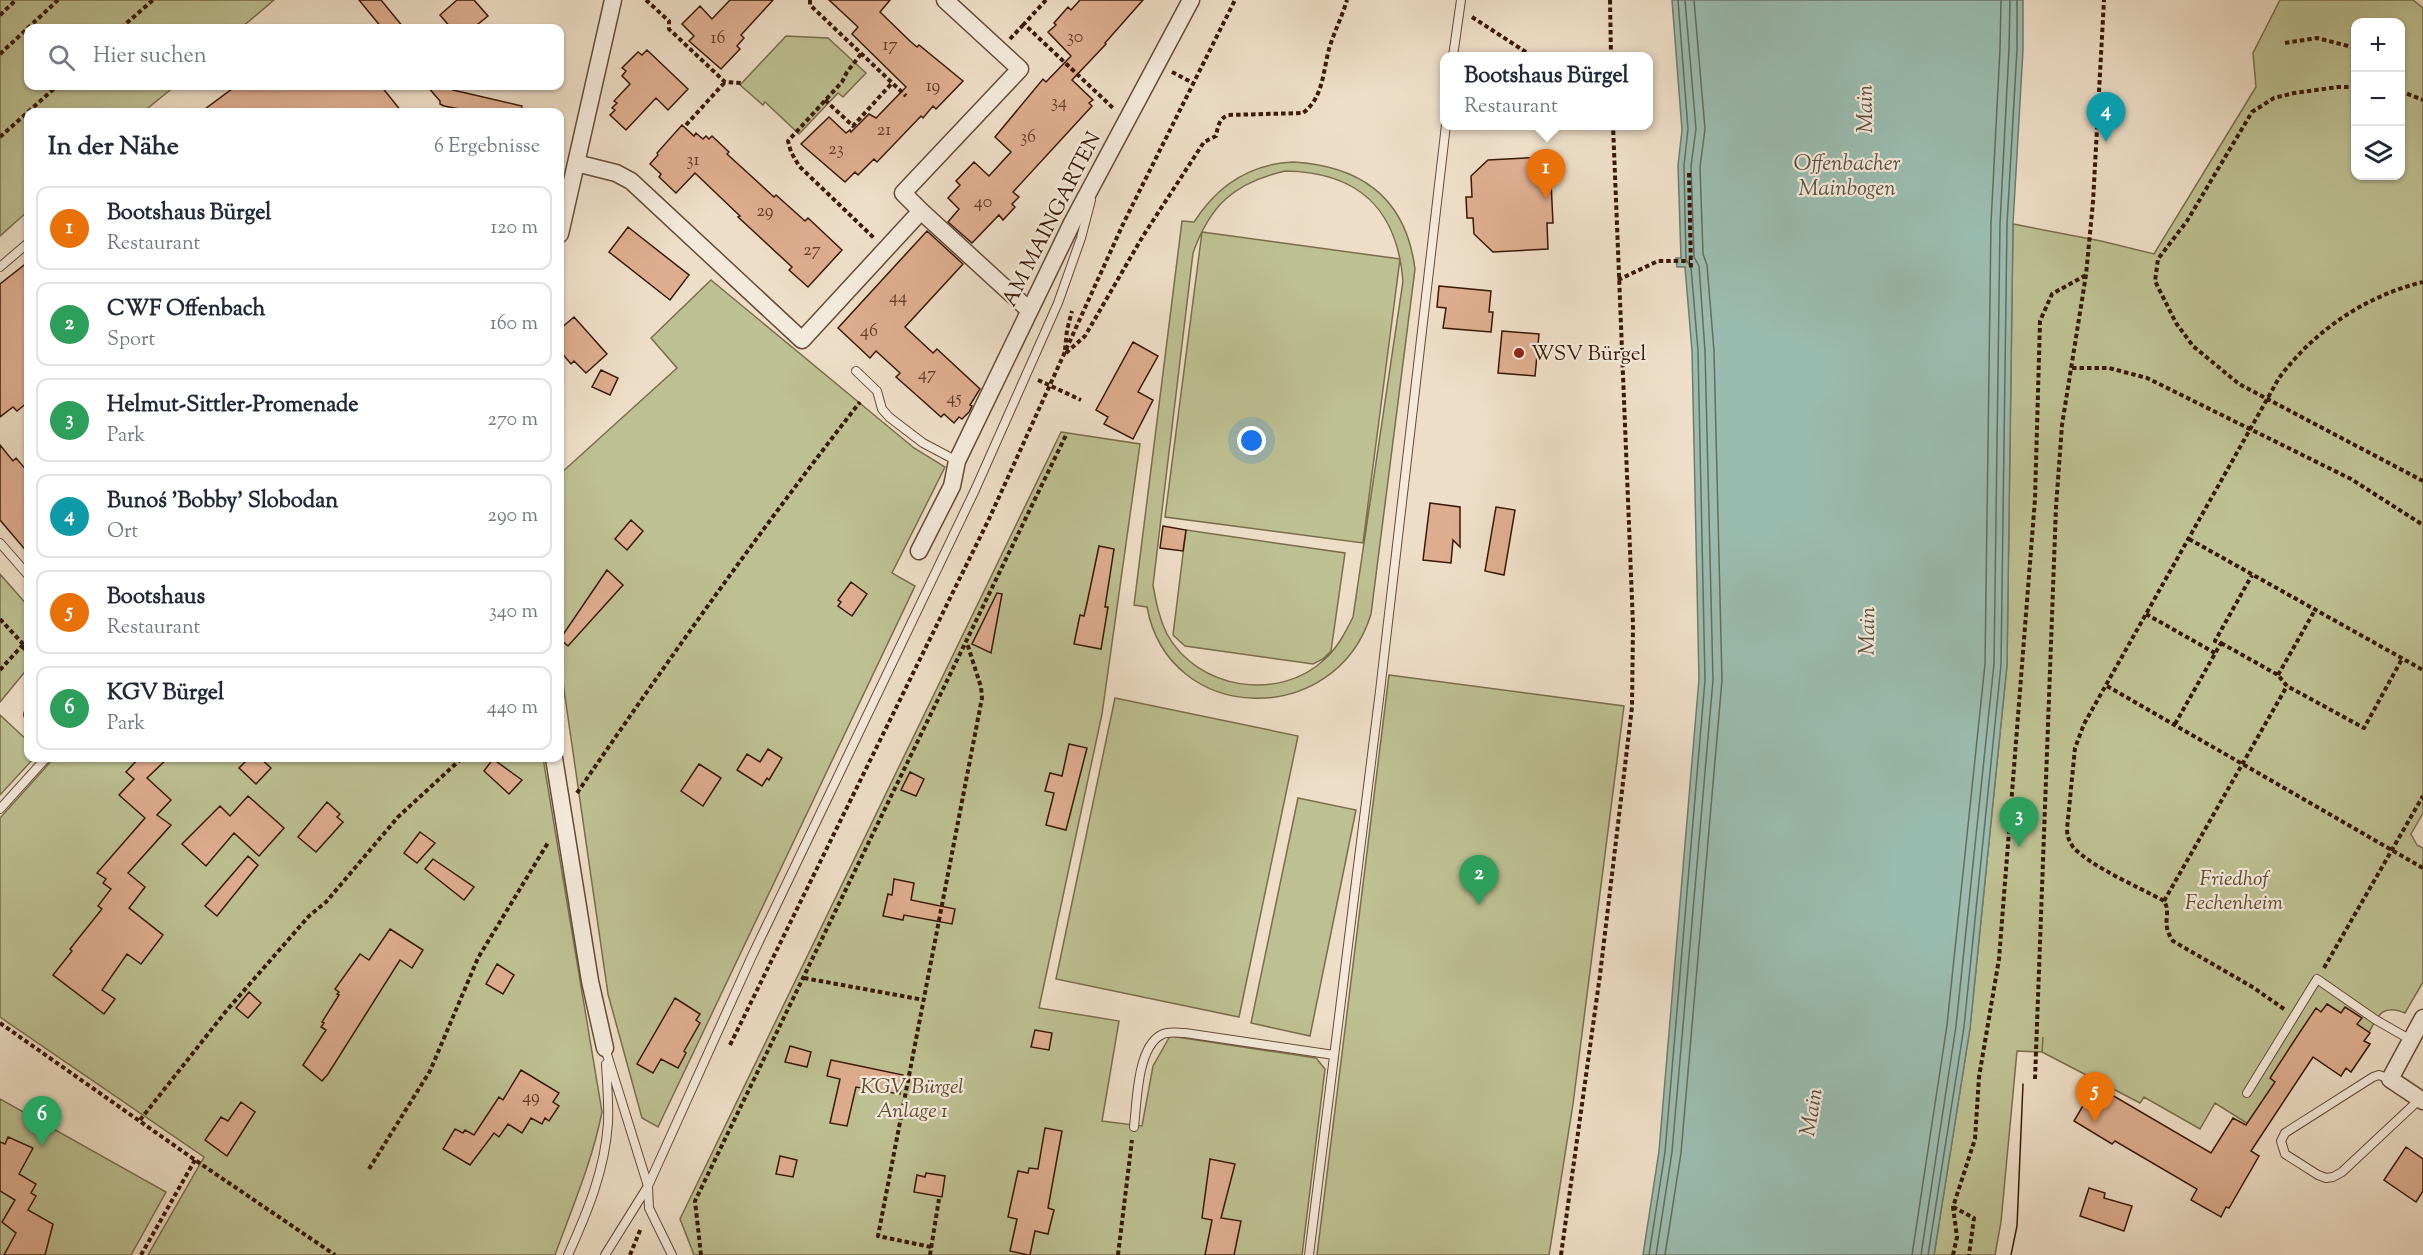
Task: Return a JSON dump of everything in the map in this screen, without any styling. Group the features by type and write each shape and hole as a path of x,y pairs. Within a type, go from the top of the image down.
{"street":[{"path":"564,216 613,0"},
{"path":"945,0 1020,69 903,193 1029,310"},
{"name":"AM MAINGARTEN","path":"919,551 952,486 957,461 1029,310 1098,173 1191,0"},
{"path":"576,163 616,173 631,181 802,340 921,211"},
{"path":"555,762 590,981 605,1048"},
{"path":"2422,1100 2390,1079 2423,1018"}],"lane":[{"path":"1455,52 1460,4"},
{"path":"1309,1255 1446,130"},
{"path":"605,1255 648,1186 709,1047 975,490 1047,330 1081,238 1098,173"},
{"path":"0,267 24,246"},
{"path":"856,371 877,391 882,409 889,417 923,443 957,461"},
{"path":"0,543 24,570"},
{"path":"0,809 42,762"},
{"path":"2247,1093 2317,980 2376,1020 2411,1040"},
{"path":"1134,1127 1142,1063 1152,1044 1160,1035 1185,1033 1334,1055"},
{"path":"605,1048 648,1186 649,1208 672,1255"},
{"path":"568,1255 593,1197 606,1139 609,1103 605,1048"},
{"path":"2390,1079 2379,1075 2373,1077 2285,1133 2281,1141 2285,1154 2318,1175 2333,1178 2422,1100"}],"path":[{"path":"0,15 16,0"},
{"path":"32,24 58,0"},
{"path":"126,24 153,0"},
{"path":"646,0 669,21 669,29 725,82 742,83"},
{"path":"810,0 810,5 906,96"},
{"path":"1046,0 1024,24 1127,120"},
{"path":"728,1050 989,519 1124,222 1235,0"},
{"path":"1064,355 1085,336 1143,236 1204,142 1216,136 1223,117 1303,113 1311,108 1324,77 1329,50 1347,0"},
{"path":"1610,0 1611,52"},
{"path":"2035,1078 2055,518 2062,425 2086,275 2093,202 2104,0"},
{"path":"1460,4 1525,52"},
{"path":"0,54 24,32"},
{"path":"2285,44 2317,38 2351,47"},
{"path":"861,54 846,72 842,82 790,138 791,152 799,166 886,249"},
{"path":"1158,65 1193,83"},
{"path":"686,125 725,82"},
{"path":"825,100 853,126 892,83"},
{"path":"2351,87 2294,93 2274,98 2260,106 2243,126 2187,221 2158,259 2155,281 2176,323 2193,346 2239,384 2423,481"},
{"path":"32,108 53,90"},
{"path":"2405,93 2423,100"},
{"path":"0,137 24,116"},
{"path":"1561,1255 1600,975 1632,707 1633,625 1613,130"},
{"path":"1689,172 1691,270"},
{"path":"1618,280 1658,261 1690,261"},
{"path":"1953,1255 1957,1236 1953,1207 1975,1139 1979,1077 1999,959 2035,499 2040,321 2052,294 2086,275"},
{"path":"2293,1016 2254,988 2173,941 2166,928 2167,908 2164,901 2090,860 2073,847 2067,835 2077,741 2266,400 2291,362 2335,323 2371,300 2423,282"},
{"path":"1064,355 1067,330 1073,309"},
{"path":"2072,368 2109,368 2147,378 2351,479 2423,525"},
{"path":"1050,386 1081,400"},
{"path":"369,1169 437,1058 478,958 563,814 676,648 860,402"},
{"path":"701,1255 695,1200 1066,433"},
{"path":"2189,539 2423,670"},
{"path":"2252,574 2215,640 2278,675 2287,686 2364,728 2402,659"},
{"path":"2278,675 2315,610"},
{"path":"2146,614 2215,653"},
{"path":"0,619 23,646 0,670"},
{"path":"931,1247 878,1236 982,698 981,687 966,643"},
{"path":"2175,724 2221,643"},
{"path":"2107,686 2423,868"},
{"path":"2164,901 2287,686"},
{"path":"140,1120 228,1010 309,916 326,902 398,817 458,762"},
{"path":"2317,980 2423,796"},
{"path":"804,978 924,1000"},
{"path":"0,1023 335,1255"},
{"path":"1118,1255 1134,1127"},
{"path":"141,1255 195,1160"},
{"path":"930,1255 939,1199"},
{"path":"1953,1207 1974,1218 1969,1255"},
{"path":"630,1255 649,1208"}],"green space":[{"path":"0,0 274,0 246,24 24,24 24,90 170,90 148,108 24,108 24,215 0,236"},
{"name":"Friedhof Fechenheim","path":"2280,0 2413,0 2423,8 2423,813 2411,834 2417,845 2423,848 2423,982 2405,1013 2389,1010 2383,1012 2375,1021 2364,1041 2370,1044 2351,1072 2346,1068 2341,1076 2313,1057 2261,1132 2215,1103 2200,1129 2144,1097 2140,1103 2042,1052 2017,1051 2001,1222 1995,1255 1934,1255 1970,1028 2007,665 2013,224 2154,254 2256,87 2253,53"},
{"path":"786,36 828,38 866,73 843,97 838,93 799,134 765,102 763,105 740,85"},
{"path":"1293,162 1340,170 1360,179 1376,190 1391,205 1402,223 1410,244 1415,269 1371,614 1352,652 1324,678 1291,694 1254,698 1218,692 1186,674 1162,646 1147,607 1134,605 1182,221 1194,222 1213,198 1236,179 1249,172","holes":["1285,171 1333,178 1353,187 1369,199 1382,214 1392,233 1399,255 1403,281 1353,617 1334,650 1306,673 1285,681 1263,685 1240,684 1218,678 1198,667 1181,653 1164,628 1153,585 1193,253 1207,222 1226,198 1252,182 1267,176"]},
{"path":"1202,232 1400,259 1363,543 1165,517"},
{"path":"711,280 914,448 945,467 892,573 915,586 658,1127 642,1118 608,994 564,690 564,470 677,368 651,338"},
{"name":"KGV Bürgel Anlage 1","path":"1061,432 1140,444 1102,714 1039,1008 1119,1021 1102,1121 1142,1126 1153,1066 1170,1036 1316,1058 1325,1069 1302,1255 694,1255 680,1219"},
{"path":"1186,530 1345,553 1331,651 1323,659 1313,664 1185,646 1173,635"},
{"path":"0,574 24,601 24,673 0,702"},
{"path":"1389,675 1624,706 1573,1104 1549,1255 1317,1255"},
{"path":"1115,698 1298,736 1239,1017 1056,979"},
{"path":"0,715 24,737 24,762 30,762 0,795"},
{"path":"50,762 544,762 602,1112 587,1167 555,1255 148,1255 204,1157 0,1017 0,818"},
{"path":"1298,798 1356,810 1310,1036 1251,1023"},
{"path":"0,1099 166,1192 131,1255 0,1255"}],"water":[{"name":"Offenbacher Mainbogen","path":"1672,0 2023,0 2023,50 2013,224 2007,665 1970,1028 1934,1255 1643,1255 1659,1151 1699,679 1692,351 1685,267 1677,267 1676,258 1681,258 1678,165 1682,130"}],"building":[{"path":"359,0 381,0 401,24 379,24"},
{"path":"457,0 474,0 488,16 478,24 448,24 440,15"},
{"path":"730,0 773,0 741,35 744,38 737,46 740,49 721,69 689,41 694,36 682,24 700,6 712,19"},
{"path":"829,0 890,0 880,12 917,47 919,45 963,81 936,109 933,106 923,118 921,116 877,162 874,159 858,175 855,172 845,182 801,144 829,117 846,133 850,130 851,132 869,114 876,118 906,87 852,34 858,27"},
{"path":"1080,0 1143,0 1072,80 1093,100 1089,103 1092,106 1013,192 1019,197 1012,204 1015,207 1003,220 999,215 972,243 948,222 959,209 948,198 960,185 956,181 974,162 989,176 1011,152 995,137 1043,79 1046,82 1071,56 1048,32 1056,25 1054,23 1068,7 1071,10"},
{"path":"647,50 688,89 668,110 656,98 626,130 610,115 617,103 614,101 630,84 622,76 626,71 622,68 638,52 642,55"},
{"path":"231,90 384,90 399,108 206,108"},
{"path":"430,90 453,90 522,106 522,108 454,108 444,106 440,104"},
{"path":"682,125 694,136 696,133 703,139 706,136 709,139 712,136 729,152 727,154 774,197 776,195 805,221 808,218 842,250 808,287 789,270 792,267 695,173 676,193 659,177 661,174 650,164"},
{"path":"1544,157 1546,182 1551,182 1553,223 1547,223 1548,249 1493,252 1474,234 1473,218 1467,218 1466,197 1472,197 1471,176 1488,160"},
{"path":"628,227 689,275 670,300 609,252"},
{"path":"927,231 963,264 905,327 933,353 937,349 980,389 970,405 972,406 969,412 962,419 959,417 954,423 944,414 941,417 896,377 900,373 876,351 870,358 838,328"},
{"path":"24,265 24,405 17,411 13,407 0,417 0,284"},
{"path":"1439,286 1491,291 1489,312 1493,312 1491,332 1443,328 1446,308 1437,307"},
{"path":"574,317 607,354 586,373 574,361 571,364 564,356 564,326"},
{"name":"WSV Bürgel","path":"1502,331 1539,334 1535,376 1498,373"},
{"path":"1133,342 1158,356 1138,392 1153,400 1133,439 1104,424 1108,417 1096,410"},
{"path":"601,370 618,378 610,395 592,387"},
{"path":"0,445 13,461 16,458 24,467 24,548 0,520"},
{"path":"1430,503 1460,507 1460,547 1453,540 1451,563 1423,560"},
{"path":"1496,507 1515,510 1504,575 1485,571"},
{"path":"631,520 643,531 627,550 615,539"},
{"path":"1163,526 1186,530 1183,551 1160,548"},
{"path":"1099,546 1114,549 1101,649 1074,644 1080,615 1084,616"},
{"path":"607,570 623,585 568,646 564,642 564,633"},
{"path":"851,582 867,594 852,616 838,606 841,602 838,600"},
{"path":"997,593 1002,594 991,653 972,644"},
{"path":"1069,744 1087,748 1066,830 1046,825 1054,793 1045,791 1050,773 1062,776"},
{"path":"768,749 782,758 769,780 767,778 762,786 737,770 747,754 760,762"},
{"path":"135,762 164,762 147,778 171,800 157,815 171,825 128,873 145,887 129,908 163,935 141,964 127,954 102,990 115,999 104,1014 53,975 72,951 70,949 102,909 98,906 111,889 103,883 106,879 97,873 145,818 119,795 134,779 126,772"},
{"path":"245,762 264,762 271,768 256,784 239,768"},
{"path":"491,762 497,762 522,780 509,794 484,771"},
{"path":"699,764 721,778 703,806 681,791"},
{"path":"910,772 924,779 916,796 901,790"},
{"path":"248,796 284,828 259,856 234,833 206,866 182,844 220,806 230,816"},
{"path":"327,802 340,814 337,817 343,822 316,852 298,837"},
{"path":"420,832 435,843 417,863 404,853"},
{"path":"248,856 258,865 217,916 205,906"},
{"path":"433,859 474,887 464,900 425,869"},
{"path":"894,879 914,883 911,900 955,909 952,924 904,915 903,920 883,916 888,894 892,895"},
{"path":"390,929 423,950 412,968 400,960 322,1081 303,1065 326,1030 321,1027 324,1023 322,1022 339,995 335,989 360,954 369,960"},
{"path":"497,964 514,975 503,994 486,984"},
{"path":"249,992 261,1003 248,1018 236,1008"},
{"path":"675,998 700,1014 696,1020 700,1023 684,1051 686,1053 678,1068 661,1059 653,1073 637,1064"},
{"path":"2327,1004 2341,1013 2345,1007 2362,1018 2357,1024 2370,1033 2364,1041 2370,1044 2351,1072 2346,1068 2341,1076 2313,1057 2251,1151 2259,1156 2229,1208 2226,1207 2221,1217 2191,1200 2197,1189 2115,1141 2112,1144 2074,1121 2095,1085 2211,1153 2233,1118 2246,1125 2275,1082 2270,1078 2316,1008 2321,1012"},
{"path":"1035,1030 1052,1033 1049,1050 1031,1047"},
{"path":"790,1046 811,1052 807,1067 785,1062"},
{"path":"831,1060 903,1075 900,1094 856,1087 847,1126 830,1123 840,1079 827,1076"},
{"path":"521,1070 559,1093 553,1102 559,1106 549,1121 545,1118 542,1124 531,1118 522,1133 508,1124 499,1137 494,1133 470,1165 443,1149 455,1129 463,1133 465,1130 474,1135 499,1097 503,1100"},
{"path":"241,1102 255,1112 227,1156 205,1140 221,1117 228,1121"},
{"path":"1045,1128 1062,1131 1048,1208 1054,1210 1048,1234 1035,1231 1030,1255 1028,1255 1010,1251 1017,1219 1008,1217 1018,1171 1028,1173 1029,1168 1038,1169"},
{"path":"8,1137 33,1148 19,1174 36,1184 31,1193 36,1196 28,1210 53,1224 45,1255 4,1255 16,1233 2,1222 15,1200 0,1191 0,1142 5,1144"},
{"path":"2406,1147 2423,1159 2423,1191 2416,1202 2384,1180"},
{"path":"780,1156 797,1160 793,1177 776,1174"},
{"path":"1210,1159 1235,1164 1221,1218 1241,1221 1234,1255 1205,1255 1212,1220 1202,1218"},
{"path":"926,1173 945,1176 942,1197 914,1192 917,1175 925,1177"},
{"path":"2089,1188 2105,1193 2104,1198 2132,1206 2124,1231 2080,1216"}],"tram line":[{"path":"2011,1255 2017,1226 2023,1084"}],"place":[{"name":"Bunoś 'Bobby' Slobodan","path":"2106,142"},
{"name":"Bootshaus Bürgel","path":"1546,199"},
{"name":"WSV Bürgel","path":"1519,353"},
{"name":"Helmut-Sittler-Promenade","path":"2019,847"},
{"name":"CWF Offenbach","path":"1479,905"},
{"name":"Bootshaus","path":"2095,1122"},
{"name":"KGV Bürgel","path":"42,1146"}],"water label":[{"name":"Main","path":"1864,109"},
{"name":"Main","path":"1866,631"},
{"name":"Main","path":"1810,1112"}]}
